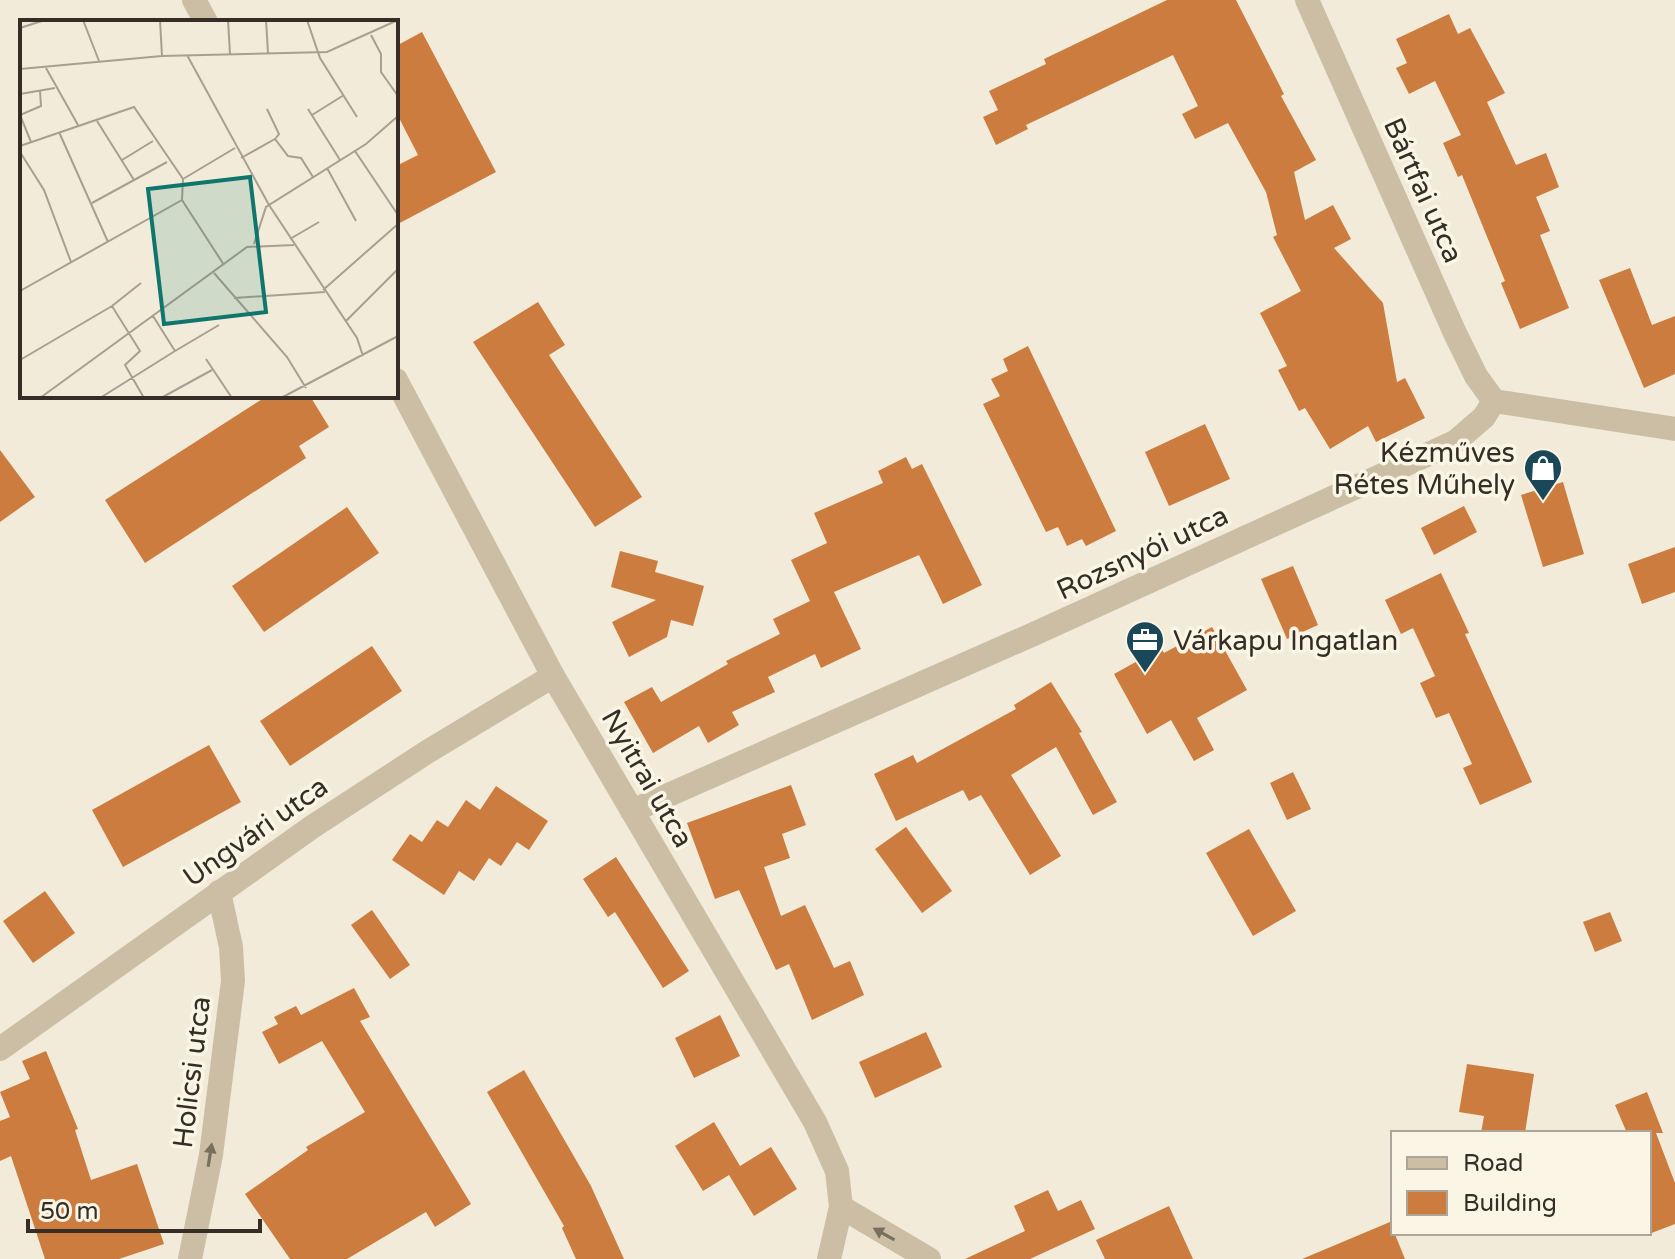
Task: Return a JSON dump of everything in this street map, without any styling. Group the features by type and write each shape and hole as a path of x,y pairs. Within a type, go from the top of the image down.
{"street":[{"path":"194,0 205,20"},
{"name":"Bártfai utca","path":"1307,0 1454,331 1476,376 1494,401"},
{"name":"Nyitrai utca","path":"398,384 553,676 815,1122 837,1171 841,1207 829,1259"},
{"path":"1494,401 1675,429"},
{"name":"Rozsnyói utca","path":"632,811 1022,640 1455,442 1484,417 1494,401"},
{"name":"Ungvári utca","path":"0,1049 312,827 427,752 553,676"},
{"name":"Holicsi utca","path":"190,1259 211,1155 233,981 231,947 219,892"},
{"path":"841,1207 929,1259"}],"building":[{"path":"1167,0 1236,0 1284,94 1281,96 1316,160 1294,172 1305,220 1333,205 1351,239 1334,248 1383,303 1397,382 1405,378 1425,418 1376,442 1368,426 1330,449 1305,408 1299,411 1278,370 1287,366 1260,313 1301,291 1273,237 1277,235 1266,192 1228,123 1195,139 1182,114 1198,106 1173,55 1026,125 1028,129 996,145 983,117 998,110 989,91 1046,64 1044,59"},
{"path":"1449,14 1458,34 1470,28 1505,93 1487,102 1516,165 1546,153 1559,187 1536,197 1550,231 1540,235 1569,308 1520,329 1501,283 1505,281 1462,175 1458,177 1443,143 1461,135 1435,81 1409,94 1396,68 1407,63 1396,39"},
{"path":"422,32 496,172 398,224 398,165 418,155 398,116 398,45"},
{"path":"1630,268 1652,325 1675,316 1675,374 1644,388 1599,280"},
{"path":"538,302 565,345 549,355 642,497 595,527 473,342"},
{"path":"1028,346 1116,531 1086,546 1082,539 1067,546 1058,527 1046,532 983,404 1000,396 991,379 1008,371 1003,359"},
{"path":"264,398 311,398 329,427 299,446 306,458 145,563 105,500"},
{"path":"1205,424 1230,479 1169,506 1145,452"},
{"path":"0,450 35,497 0,522"},
{"path":"906,457 912,469 922,464 982,585 943,604 919,555 834,592 861,649 821,668 815,654 768,677 775,692 732,712 739,725 708,743 699,726 653,753 624,702 652,687 661,702 728,664 726,661 780,634 773,619 810,601 791,560 827,543 814,513 883,483 878,471"},
{"path":"1563,482 1584,554 1543,567 1521,495"},
{"path":"1464,506 1477,532 1434,555 1421,528"},
{"path":"347,507 379,553 264,632 232,586"},
{"path":"1675,547 1675,592 1642,604 1628,564"},
{"path":"620,551 658,561 655,572 704,586 693,626 671,620 667,637 629,657 612,622 656,600 611,587"},
{"path":"1293,566 1318,625 1287,639 1261,579"},
{"path":"1441,573 1532,782 1480,805 1463,768 1472,764 1449,713 1436,718 1420,683 1435,676 1413,628 1401,634 1385,600"},
{"path":"1212,627 1247,690 1197,718 1214,750 1194,761 1171,720 1147,734 1114,674 1161,648 1164,653"},
{"path":"372,646 402,691 290,766 260,721"},
{"path":"1051,682 1082,732 1079,733 1117,802 1093,815 1056,747 1011,775 1061,856 1030,875 981,795 969,801 963,790 896,821 874,774 913,755 917,763 1016,709 1014,705"},
{"path":"209,745 241,802 123,867 92,810"},
{"path":"1293,772 1311,809 1287,820 1270,783"},
{"path":"791,785 806,825 782,834 790,858 764,867 781,916 805,905 834,968 850,961 864,995 812,1020 789,964 776,970 739,890 715,899 687,823"},
{"path":"496,786 548,821 529,850 517,842 501,866 489,858 474,881 459,871 444,895 392,860 410,834 422,842 437,820 448,827 466,800 480,810"},
{"path":"906,827 952,891 922,913 875,849"},
{"path":"1249,829 1296,911 1253,936 1206,853"},
{"path":"616,857 689,971 663,988 615,912 608,917 583,879"},
{"path":"45,891 75,933 33,963 3,921"},
{"path":"372,910 410,965 390,979 351,925"},
{"path":"1610,912 1622,941 1595,952 1583,922"},
{"path":"354,988 370,1017 360,1021 471,1204 435,1227 426,1212 347,1259 290,1259 245,1194 308,1150 306,1147 365,1112 322,1041 279,1064 262,1032 278,1024 274,1017 296,1006 301,1015"},
{"path":"720,1015 740,1056 694,1078 675,1038"},
{"path":"926,1032 942,1067 875,1098 859,1062"},
{"path":"46,1051 78,1129 75,1130 91,1180 137,1164 164,1244 119,1259 45,1259 11,1156 0,1161 0,1121 10,1117 0,1092 30,1079 22,1061"},
{"path":"1467,1064 1534,1074 1525,1131 1481,1131 1484,1116 1459,1112"},
{"path":"524,1070 591,1186 624,1259 576,1259 562,1228 564,1226 487,1092"},
{"path":"1647,1092 1663,1133 1656,1133 1675,1183 1675,1224 1651,1233 1651,1131 1626,1131 1615,1105"},
{"path":"714,1122 740,1166 771,1147 797,1189 754,1216 729,1175 703,1191 675,1146"},
{"path":"1048,1190 1058,1211 1081,1200 1095,1229 1030,1259 965,1259 1025,1231 1014,1206"},
{"path":"1169,1206 1193,1259 1105,1259 1096,1240"},
{"path":"1390,1222 1391,1235 1395,1235 1405,1259 1302,1259"}],"place":[{"name":"Kézműves Rétes Műhely","path":"1543,502"},
{"name":"Várkapu Ingatlan","path":"1145,674"}]}
